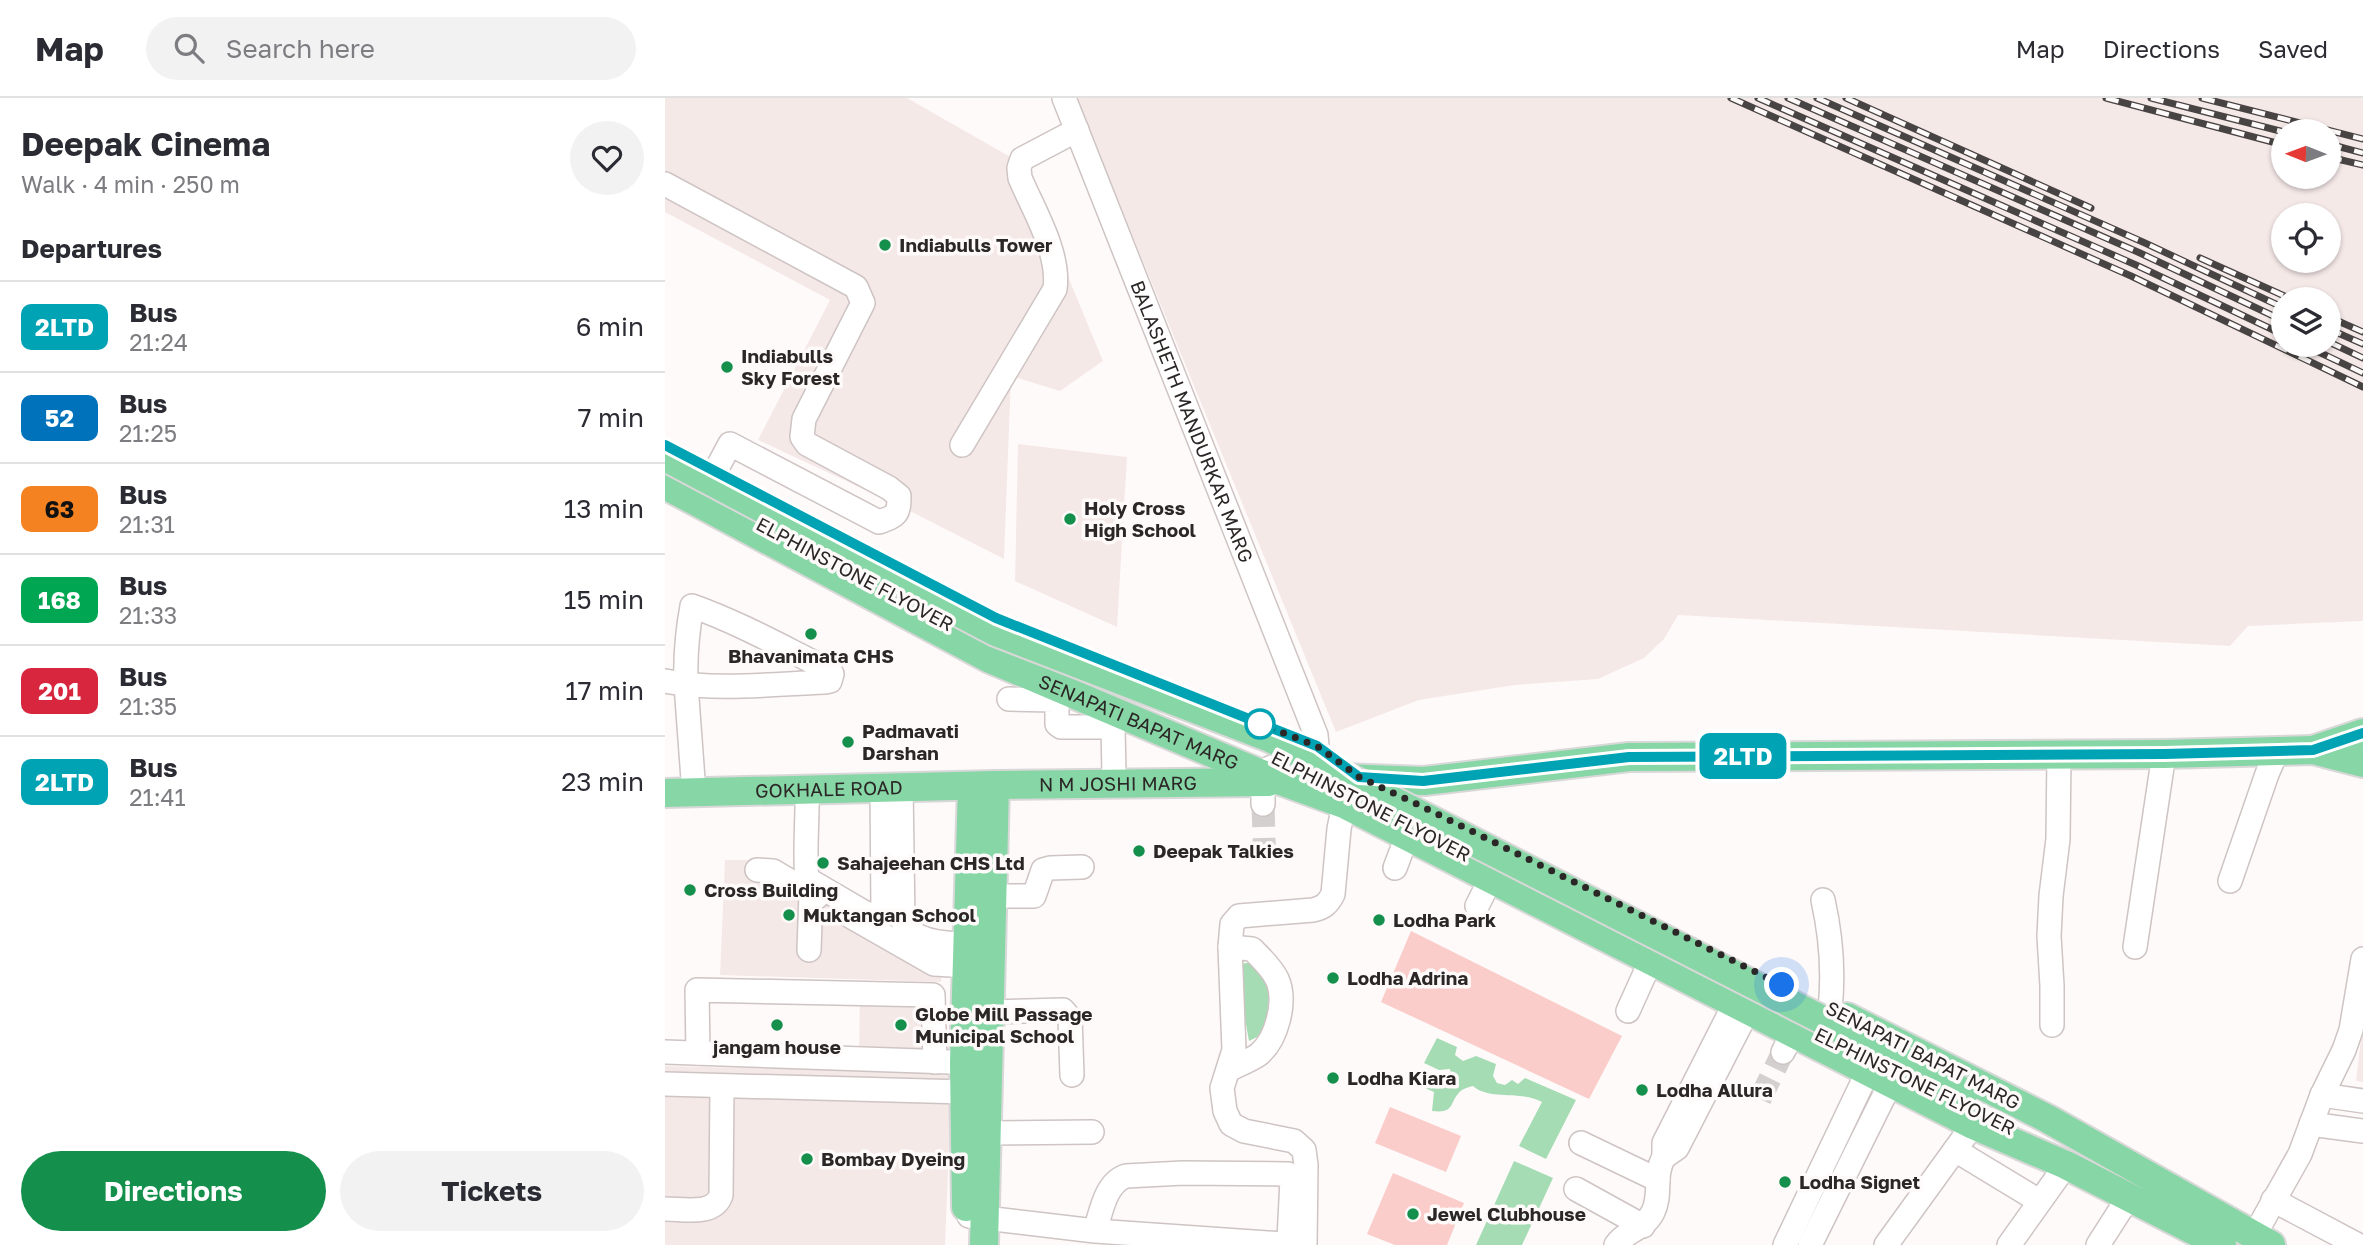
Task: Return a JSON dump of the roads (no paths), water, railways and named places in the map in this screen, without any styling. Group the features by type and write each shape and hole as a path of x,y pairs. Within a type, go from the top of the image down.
{"main road":[{"path":"665,445 996,618 1317,746 1359,777 1421,793 1629,757 2164,754 2313,750 2363,763"},
{"name":"ELPHINSTONE FLYOVER","path":"665,457 996,632 1270,738 1964,1092 2032,1130"},
{"name":"ELPHINSTONE FLYOVER","path":"665,472 992,646 1262,751 1951,1101 2032,1130"},
{"name":"SENAPATI BAPAT MARG","path":"665,485 989,658 1267,785 1344,804 1742,1006 1788,1043 1879,1076 1973,1125 2032,1130"},
{"path":"2313,750 2363,733"},
{"name":"N M JOSHI MARG","path":"984,785 1267,785 1359,777"},
{"path":"965,1245 975,1216 986,1133 992,896 984,785"},
{"path":"984,785 968,955 964,1063 975,1216 984,1245"},
{"name":"GOKHALE ROAD","path":"665,793 984,785"},
{"path":"1407,836 1421,793"},
{"name":"SENAPATI BAPAT MARG","path":"1421,793 1830,1009 2032,1130"},
{"path":"2032,1130 2066,1165 2210,1242"},
{"path":"2032,1130 2262,1240"}],"street":[{"name":"BALASHETH MANDURKAR MARG","path":"1064,98 1317,735 1317,746"},
{"path":"962,445 1055,289 1057,279 1054,257 1020,178 1019,164 1022,159 1077,130"},
{"path":"665,184 856,287 863,303 804,419 802,438 807,444 890,488 899,496 899,509 894,516 879,522 730,444 715,472"},
{"path":"676,683 711,687 825,682 832,678 829,670 692,606 676,683 694,793"},
{"path":"1009,699 1054,700 1057,704 1057,724 1061,727 1113,727 1114,774"},
{"path":"1267,785 1317,746"},
{"path":"2229,881 2277,751"},
{"path":"2052,1025 2049,936 2058,839 2059,754"},
{"path":"2135,947 2164,754"},
{"path":"1235,1067 1232,924 1239,916 1313,910 1322,908 1329,901 1333,894 1344,804 1359,777"},
{"path":"807,789 807,881 867,914 880,914 883,911 891,788"},
{"path":"891,788 903,922 910,930 968,955"},
{"path":"1395,868 1407,836"},
{"path":"992,896 1034,896 1043,870 1082,867"},
{"path":"757,870 773,871 934,964 968,955"},
{"path":"1482,909 1495,880"},
{"path":"809,950 811,894"},
{"path":"1823,900 1832,961 1830,1009"},
{"path":"1234,947 1252,949 1267,964 1278,981 1280,1015 1268,1045 1256,1056 1235,1067 1222,1088 1225,1111 1231,1125 1244,1131 1294,1141 1304,1150 1305,1245"},
{"path":"2262,1240 2273,1200 2300,1154 2351,1030 2363,959"},
{"path":"1628,1011 1651,960"},
{"path":"698,1053 697,990 933,995 935,1062"},
{"path":"1616,1245 1623,1235 1643,1226 1654,1211 1658,1168 1664,1157 1677,1148 1742,1006"},
{"path":"989,1012 1058,1009 1068,1014 1072,1075"},
{"path":"665,1052 964,1063"},
{"path":"1786,1245 1879,1076"},
{"path":"1810,1245 1879,1076"},
{"path":"665,1084 965,1092"},
{"path":"665,1209 711,1209 718,1204 721,1195 722,1087"},
{"path":"2322,1096 2363,1101"},
{"path":"2311,1124 2363,1131"},
{"path":"1886,1245 1973,1125"},
{"path":"986,1133 1092,1132"},
{"path":"1581,1143 1658,1180"},
{"path":"1955,1150 2039,1201"},
{"path":"2009,1245 2066,1165"},
{"path":"975,1216 1095,1231 1284,1244 1289,1240 1292,1180 1288,1174 1126,1175 1118,1178 1110,1188 1095,1231"},
{"path":"1576,1189 1643,1226"},
{"path":"2098,1245 2128,1198"},
{"path":"2273,1200 2358,1245"}],"tunnel":[{"path":"1263,804 1265,870"},
{"path":"1760,1099 1783,1052"}],"railway":[{"path":"1731,98 2131,276 2363,387"},
{"path":"1758,98 2136,265 2271,329"},
{"path":"1788,98 2140,253 2271,315"},
{"path":"1817,98 2145,243 2271,302"},
{"path":"1846,98 2091,208"},
{"path":"2106,98 2271,142"},
{"path":"2151,98 2271,129"},
{"path":"2202,98 2363,139"},
{"path":"2341,147 2363,153"},
{"path":"2341,160 2363,165"},
{"path":"2200,258 2271,290"},
{"path":"2341,322 2363,332"},
{"path":"2341,334 2363,344"},
{"path":"2341,348 2363,358"},
{"path":"2329,357 2363,373"}],"place":[{"name":"Indiabulls Tower","path":"885,245"},
{"name":"Indiabulls Sky Forest","path":"727,367"},
{"name":"Holy Cross High School","path":"1070,519"},
{"name":"Bhavanimata CHS","path":"811,634"},
{"name":"Padmavati Darshan","path":"848,742"},
{"name":"Deepak Talkies","path":"1139,851"},
{"name":"Sahajeehan CHS Ltd","path":"823,863"},
{"name":"Cross Building","path":"690,890"},
{"name":"Muktangan School","path":"789,915"},
{"name":"Lodha Park","path":"1379,920"},
{"name":"Lodha Adrina","path":"1333,978"},
{"name":"jangam house","path":"777,1025"},
{"name":"Globe Mill Passage Municipal School","path":"901,1025"},
{"name":"Lodha Kiara","path":"1333,1078"},
{"name":"Lodha Allura","path":"1642,1090"},
{"name":"Bombay Dyeing","path":"807,1159"},
{"name":"Lodha Signet","path":"1785,1182"},
{"name":"Jewel Clubhouse","path":"1413,1214"}]}
